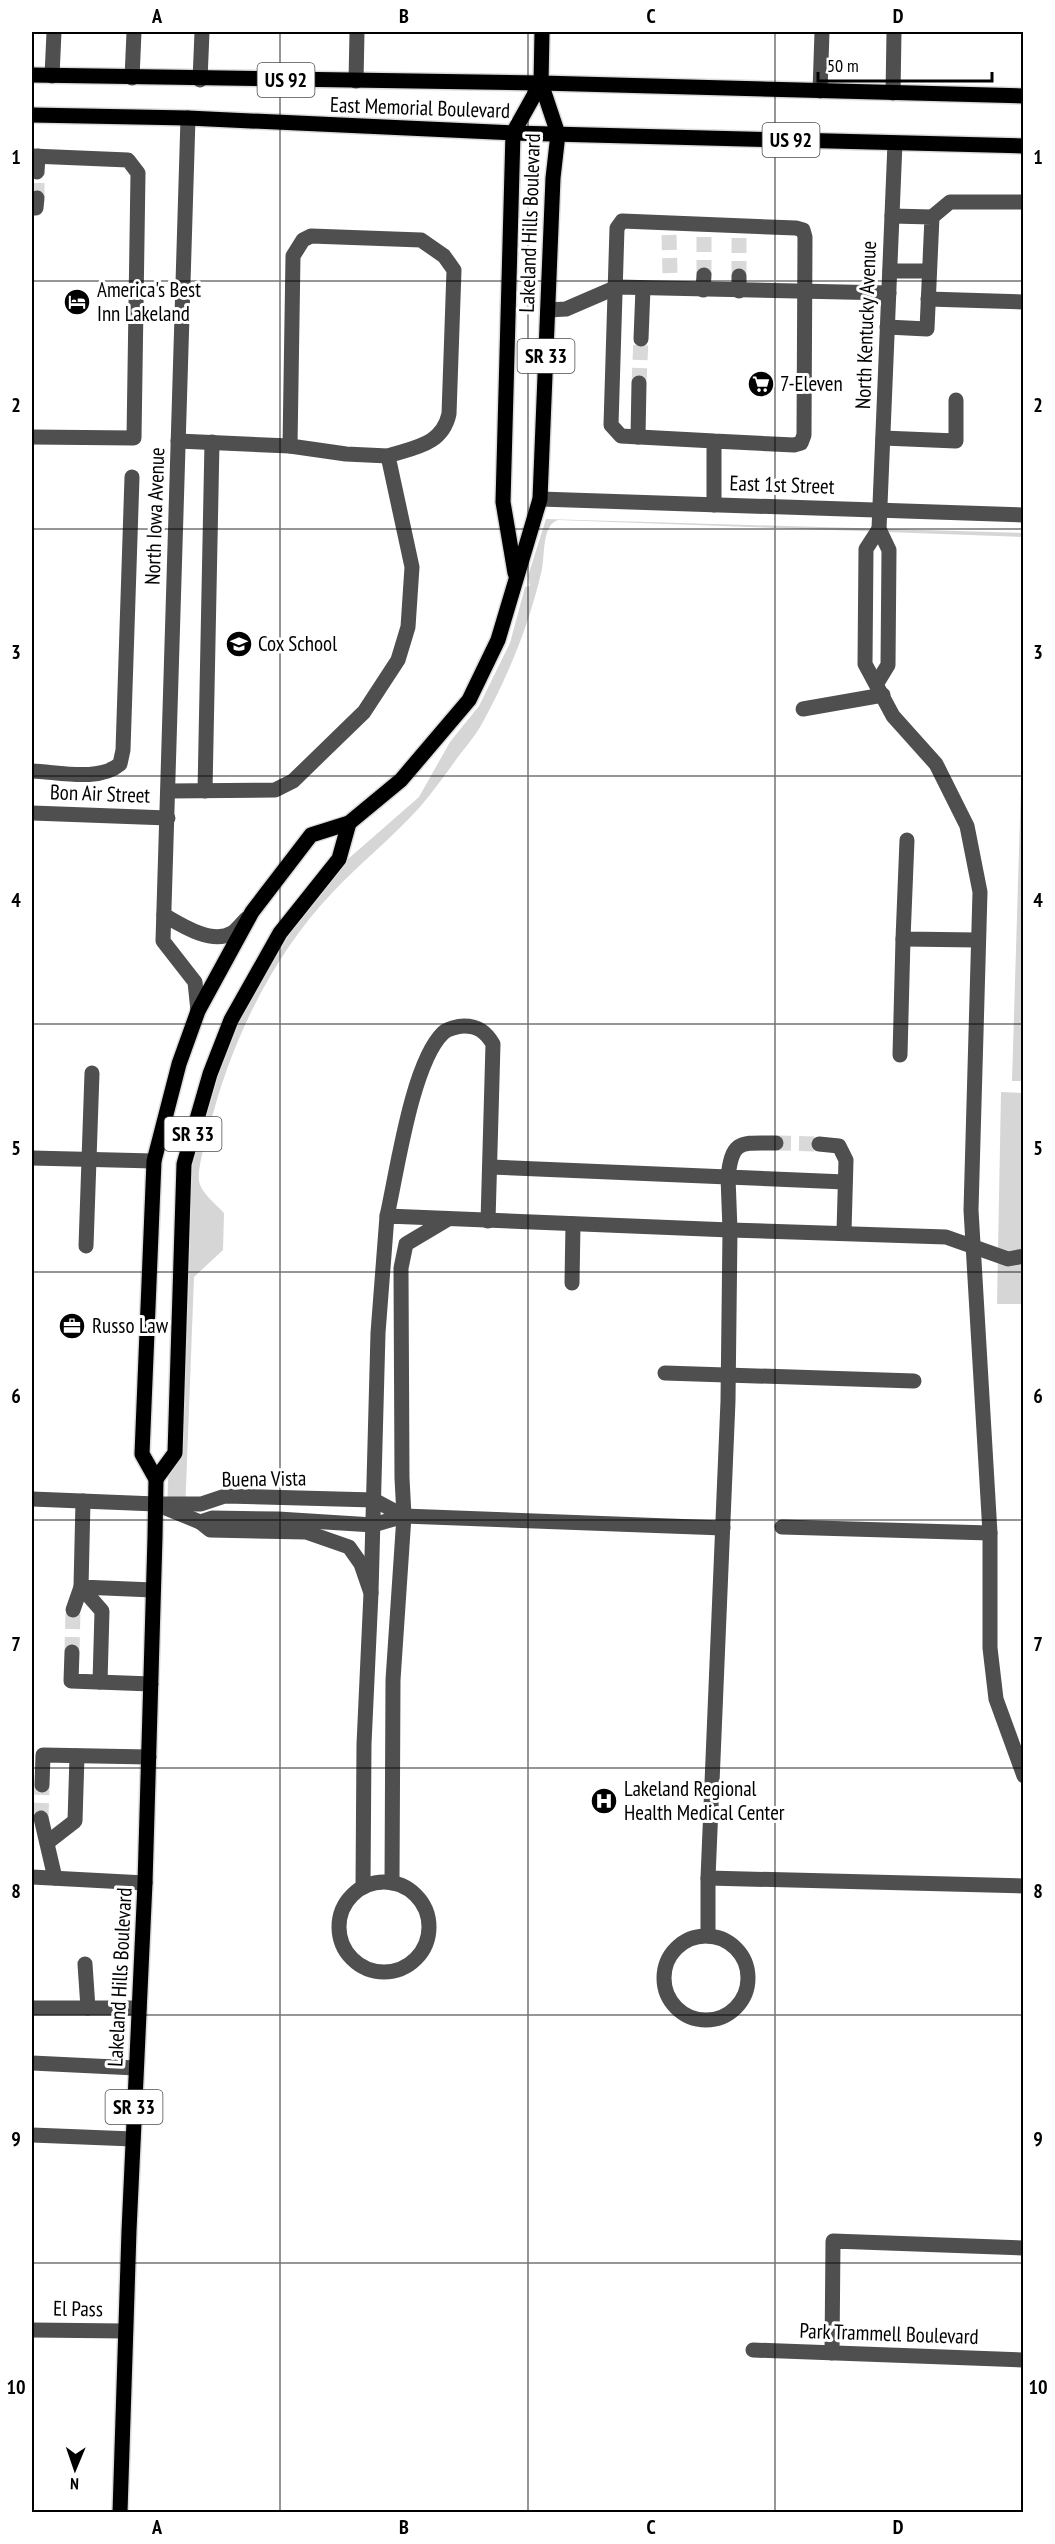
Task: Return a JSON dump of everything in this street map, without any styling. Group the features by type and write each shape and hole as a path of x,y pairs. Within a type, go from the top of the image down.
{"main road":[{"path":"541,83 542,32"},
{"name":"East Memorial Boulevard","path":"32,75 200,80 541,83 1023,96"},
{"name":"Lakeland Hills Boulevard","path":"516,575 503,502 513,133 541,83"},
{"name":"Lakeland Hills Boulevard","path":"120,2512 125,2331 146,1883 156,1504 156,1479 142,1454 154,1161 179,1064 198,1011 252,912 311,835 349,823 400,780 469,700 498,640 540,499 553,178 558,134 541,83"},
{"name":"East Memorial Boulevard","path":"32,115 188,118 513,133 1023,146"},
{"name":"SR 33","path":"156,1479 175,1453 184,1164 210,1074 231,1020 280,933 339,858 349,823"}],"street":[{"path":"52,76 54,32"},
{"path":"132,78 134,32"},
{"path":"200,80 202,32"},
{"path":"356,81 357,32"},
{"path":"820,91 822,32"},
{"path":"893,93 894,32"},
{"name":"North Iowa Avenue","path":"188,118 163,941 195,982 198,1011"},
{"name":"North Kentucky Avenue","path":"879,530 895,143"},
{"path":"32,437 134,438 138,173 128,160 35,156 38,172"},
{"path":"892,216 932,217 950,202 1023,202"},
{"path":"887,327 927,329 932,217"},
{"path":"622,221 669,229 739,232 796,228 803,231 805,237 804,435 801,443 795,445 621,436 611,425 616,287 617,228 622,221"},
{"path":"178,441 290,446 388,456 437,438 446,427 449,414 454,270 444,256 421,240 311,236 303,240 293,256 290,446"},
{"path":"890,271 929,271"},
{"path":"548,310 566,309 616,287 643,288 670,281 739,283 805,293 889,293"},
{"path":"641,339 643,288"},
{"path":"928,299 1023,302"},
{"path":"638,437 639,383"},
{"path":"883,438 956,441 956,400"},
{"path":"714,441 714,504"},
{"path":"205,791 212,442"},
{"path":"169,791 275,790 293,781 364,712 398,660 408,627 412,567 388,456"},
{"path":"32,771 93,774 111,772 120,764 123,750 132,477"},
{"name":"East 1st Street","path":"540,499 1023,515"},
{"path":"880,689 888,665 889,550 879,530 866,549 865,664 893,716 936,764 967,826 980,892 971,1200 990,1533 990,1648 996,1699 1023,1776"},
{"path":"803,710 880,689"},
{"name":"Bon Air Street","path":"32,813 168,818"},
{"path":"900,1054 907,840"},
{"path":"164,915 216,937 231,933 252,912"},
{"path":"903,939 978,940"},
{"path":"363,1887 364,1744 371,1593 378,1333 387,1216 418,1078 433,1047 444,1031 461,1026 476,1027 487,1034 493,1044 488,1221"},
{"path":"86,1246 92,1073"},
{"path":"708,1936 708,1878 728,1376 730,1230 728,1177 730,1154 738,1147 751,1143 776,1143"},
{"path":"819,1144 838,1146 846,1160 844,1232"},
{"path":"32,1158 154,1161"},
{"path":"490,1167 845,1182"},
{"path":"387,1216 946,1237 1008,1259 1023,1256"},
{"path":"392,1883 393,1680 404,1516 400,1339 401,1268 406,1244 448,1219"},
{"path":"572,1282 573,1224"},
{"path":"664,1373 914,1381"},
{"name":"Buena Vista","path":"32,1500 201,1504 225,1496 374,1500"},
{"path":"374,1500 404,1516"},
{"path":"72,1610 81,1587 83,1502"},
{"path":"156,1504 200,1522 210,1530 306,1532 349,1547 361,1564 371,1593"},
{"path":"200,1522 212,1518 278,1519 373,1525 404,1516 723,1528"},
{"path":"782,1527 990,1533"},
{"path":"81,1587 153,1590"},
{"path":"81,1587 102,1611 100,1682"},
{"path":"72,1652 71,1681 151,1684"},
{"path":"39,1780 43,1755 149,1757"},
{"path":"48,1842 75,1821 77,1756"},
{"path":"36,1822 48,1842 55,1878"},
{"path":"32,1876 146,1883"},
{"path":"708,1878 1023,1886"},
{"path":"378,1882 392,1883 411,1892 425,1909 429,1922 428,1937 423,1950 414,1961 402,1968 388,1972 373,1971 358,1965 347,1954 340,1940 338,1924 342,1909 351,1896 363,1887 378,1882"},
{"path":"708,1936 722,1939 734,1946 743,1957 748,1970 748,1984 744,1998 735,2009 723,2017 710,2020 689,2016 672,2004 666,1992 664,1978 665,1965 682,1943 694,1937 708,1936"},
{"path":"85,1964 88,2008"},
{"path":"32,2008 139,2008"},
{"path":"32,2063 136,2068"},
{"path":"32,2135 133,2139"},
{"path":"832,2353 833,2241 1023,2248"},
{"name":"El Pass","path":"32,2330 125,2331"},
{"name":"Park Trammell Boulevard","path":"753,2350 1023,2360"}],"shaded area":[{"path":"546,519 1023,533 1023,537 558,520 553,523 545,541 542,569 525,627 502,684 475,735 419,808 342,882 311,916 275,967 234,1052 214,1110 199,1174 203,1190 224,1213 223,1250 194,1277 185,1513 167,1511 180,1165 200,1092 300,901 419,797 450,742 479,706 510,643 525,587 530,586 528,576"},
{"path":"1023,718 1024,1081 1012,1081"},
{"path":"1001,1092 1023,1093 1023,1304 997,1304"}],"tunnel":[{"path":"37,172 37,198"},
{"path":"669,235 670,274"},
{"path":"704,236 704,275"},
{"path":"739,238 739,276"},
{"path":"639,383 641,339"},
{"path":"776,1143 819,1144"},
{"path":"72,1652 73,1610"},
{"path":"41,1818 42,1785"}],"place":[{"name":"America's Best Inn Lakeland","path":"77,302"},
{"name":"7-Eleven","path":"761,384"},
{"name":"Cox School","path":"239,644"},
{"name":"Russo Law","path":"72,1326"},
{"name":"Lakeland Regional Health Medical Center","path":"604,1801"}]}
